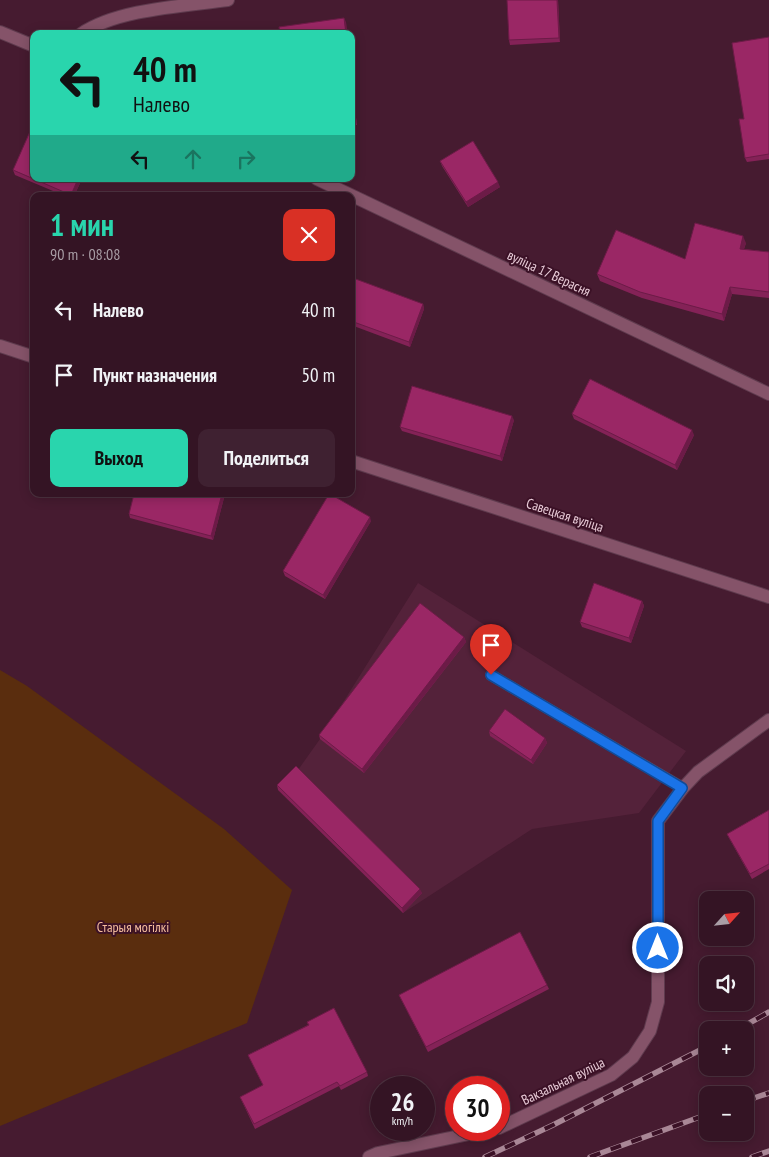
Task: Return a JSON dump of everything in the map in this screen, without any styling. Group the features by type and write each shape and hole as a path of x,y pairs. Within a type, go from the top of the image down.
{"street":[{"path":"87,30 93,26 138,13 228,0"},
{"path":"0,32 30,44"},
{"name":"вуліца 17 Верасня","path":"323,182 344,192"},
{"name":"вуліца 17 Верасня","path":"355,197 769,394"},
{"path":"0,346 30,356"},
{"name":"Савецкая вуліца","path":"355,462 769,598"},
{"name":"Вакзальная вуліца","path":"510,1123 611,1075 633,1057 650,1031 658,1002 658,821 682,788 698,772 769,720"},
{"path":"369,1157 378,1153 445,1139"}],"lane":[{"path":"491,675 682,788"}],"shaded area":[{"path":"418,583 686,751 639,813 532,829 403,913 298,770 320,739"}],"green space":[{"name":"Старыя могілкі","path":"0,670 27,686 224,829 292,890 247,1023 0,1126"}],"building":[{"path":"507,0 557,0 559,38 509,40"},
{"path":"344,18 346,30 279,30 279,27"},
{"path":"769,37 769,154 745,158 739,119 744,119 732,43"},
{"path":"30,132 30,177 13,170"},
{"path":"473,141 498,182 466,202 440,161"},
{"path":"41,182 77,182 72,192 64,192"},
{"path":"695,223 743,236 740,249 769,252 769,292 730,287 722,314 640,292 597,274 616,230 685,259"},
{"path":"355,279 423,304 409,342 355,322"},
{"path":"590,379 692,430 675,465 572,414"},
{"path":"412,386 512,416 500,456 400,427"},
{"path":"133,497 221,497 211,536 129,514"},
{"path":"327,497 335,497 370,517 323,595 283,571"},
{"path":"594,583 642,601 629,638 580,622"},
{"path":"420,603 464,637 362,769 319,735"},
{"path":"505,709 545,738 531,760 489,731"},
{"path":"296,766 420,889 402,908 277,785"},
{"path":"769,810 769,864 750,874 727,834"},
{"path":"520,932 547,985 426,1047 399,995"},
{"path":"334,1008 367,1072 340,1086 337,1082 254,1124 240,1097 263,1085 248,1055 309,1025 307,1022"}],"railway":[{"path":"753,1021 769,1012"},
{"path":"485,1157 553,1125 699,1051"},
{"path":"754,1098 769,1093"},
{"path":"590,1157 699,1117"},
{"path":"752,1157 769,1151"}],"route":[{"path":"491,675 682,788 658,821 658,948"}]}
